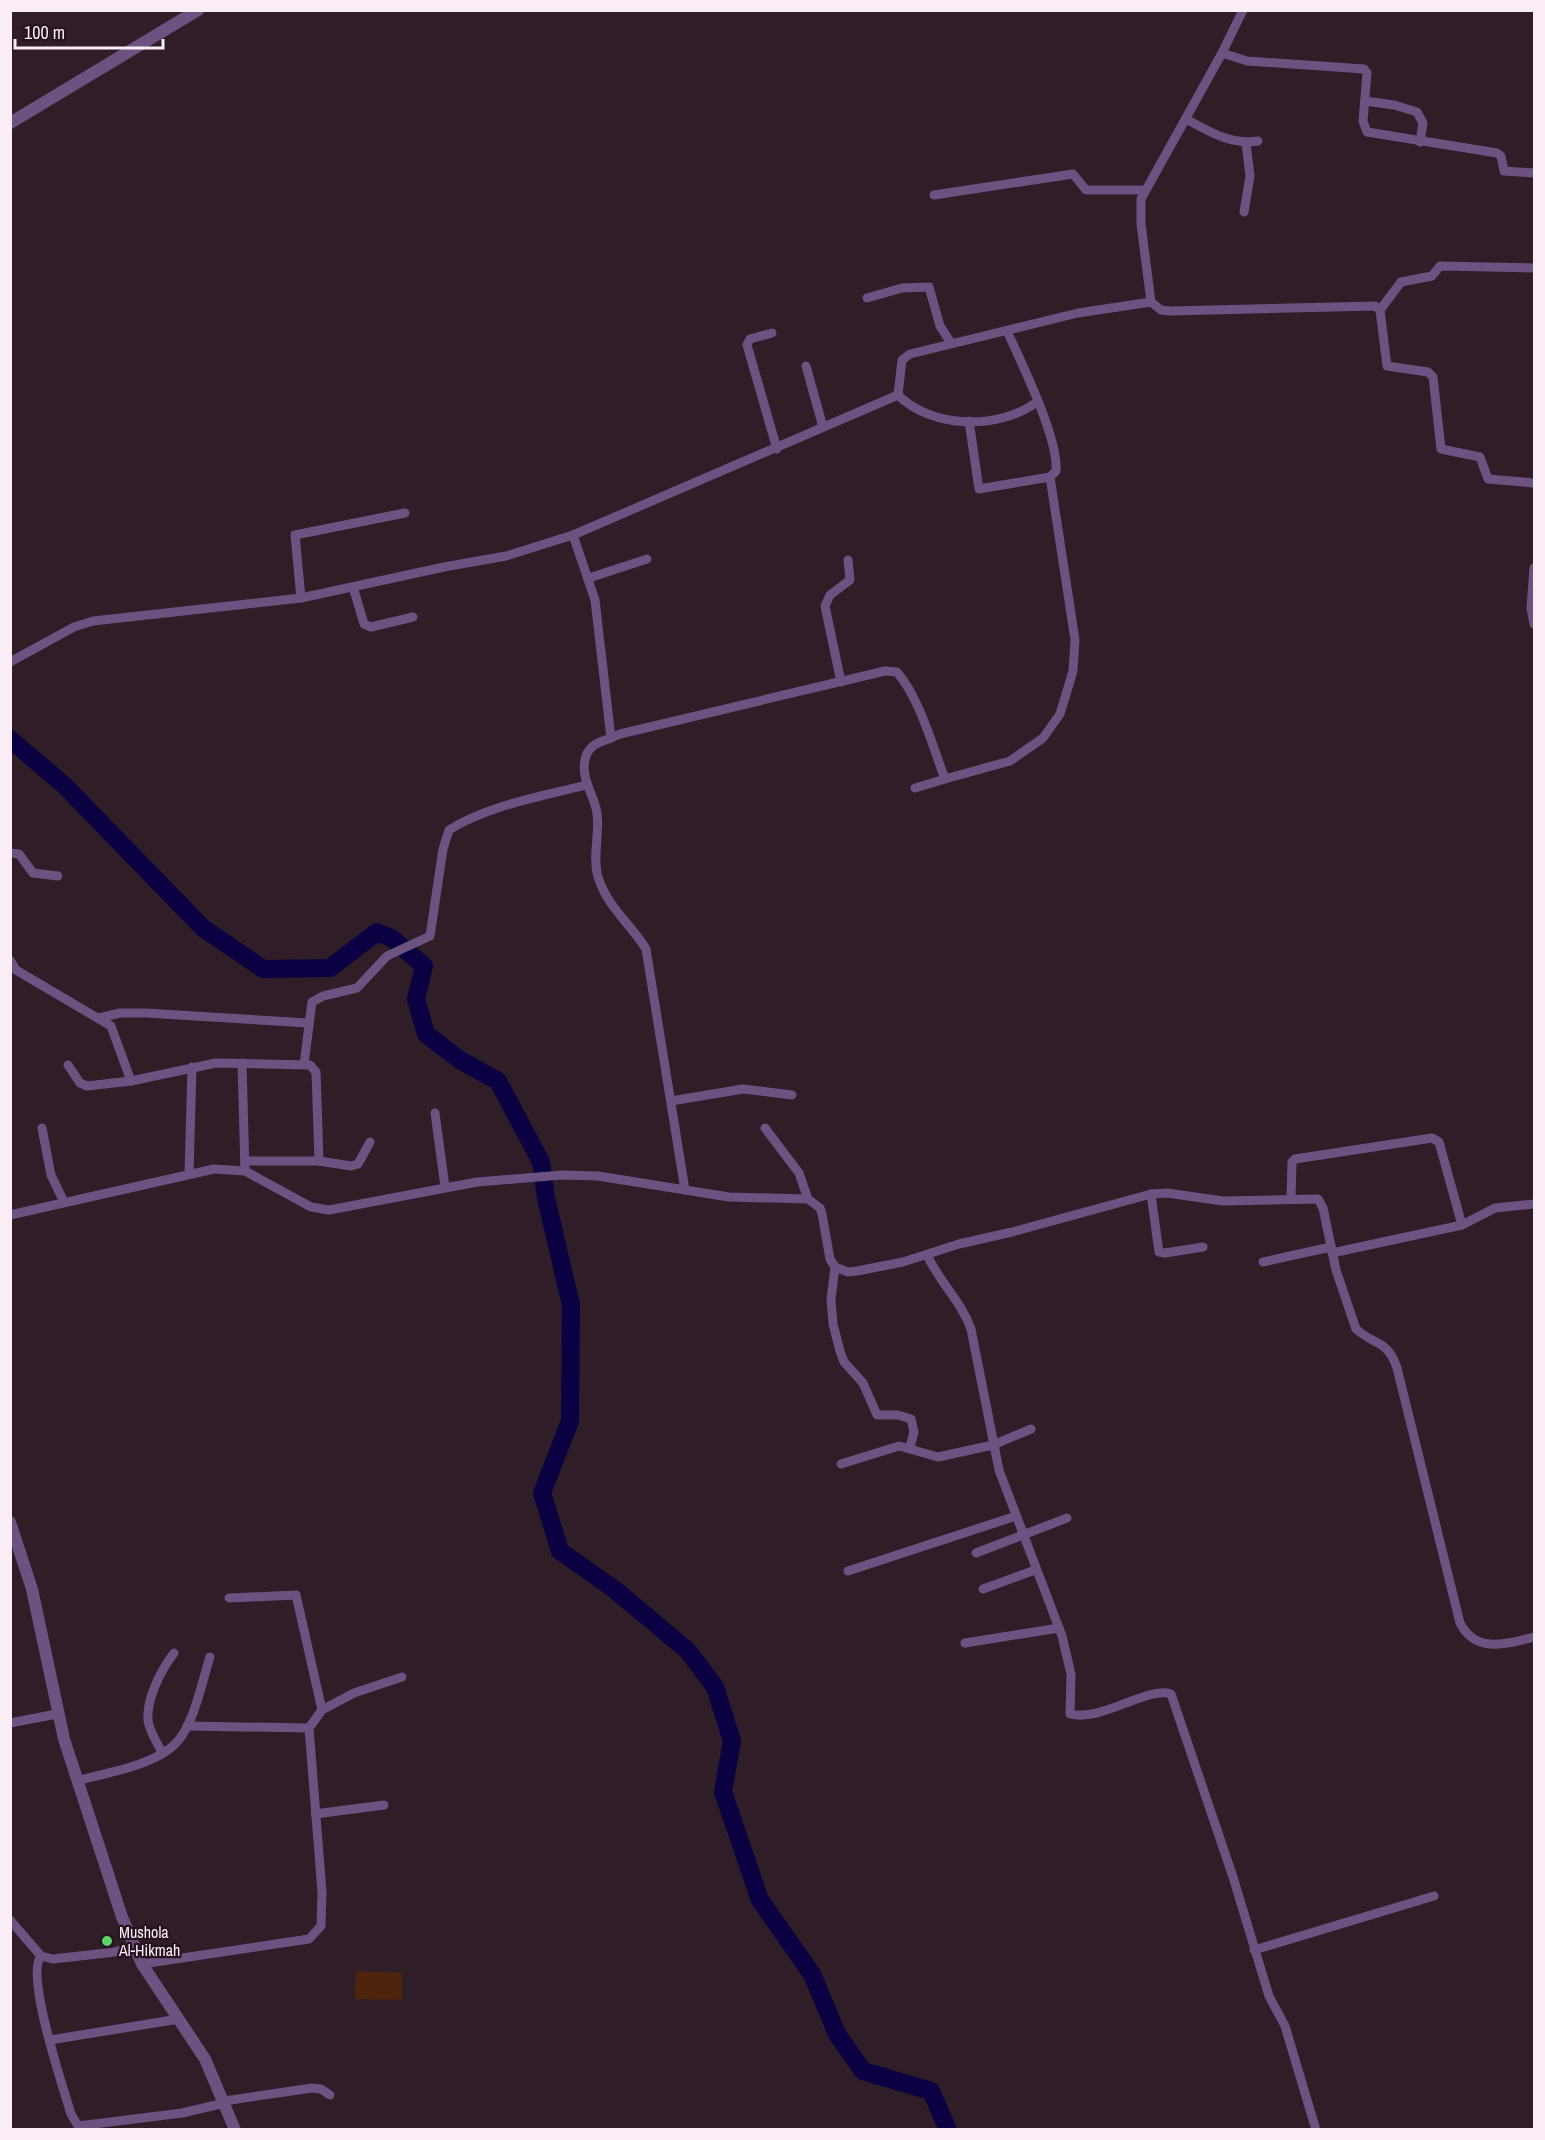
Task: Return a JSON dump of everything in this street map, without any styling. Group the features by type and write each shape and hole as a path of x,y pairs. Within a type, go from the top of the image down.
{"street":[{"path":"10,123 198,10"},
{"path":"1243,10 1222,53 1145,190 1139,208 1151,302 1161,310 1170,311 1367,305 1380,310"},
{"path":"1222,53 1247,61 1364,69 1367,73 1363,121 1367,132 1497,153 1501,156 1504,171 1534,173"},
{"path":"1365,101 1394,105 1417,112 1423,123 1420,142"},
{"path":"1186,119 1221,137 1246,142 1258,141"},
{"path":"1244,212 1250,176 1246,142"},
{"path":"934,195 1073,174 1086,190 1145,190"},
{"path":"1534,268 1440,266 1432,276 1401,282 1380,310 1387,366 1428,372 1433,377 1441,449 1480,457 1485,475 1492,480 1534,483"},
{"path":"867,298 902,288 929,287 940,326 951,343"},
{"path":"898,395 902,360 905,356 1078,313 1151,302"},
{"path":"969,422 979,489 1050,477 1056,471 1057,459 1037,402 1007,330"},
{"path":"772,333 750,339 747,345 777,449"},
{"path":"806,366 823,427"},
{"path":"898,395 909,406 931,417 969,422 1011,415 1024,411 1037,402"},
{"path":"10,662 74,627 93,621 301,598 444,567 489,561 573,535 898,395"},
{"path":"915,788 1010,760 1043,738 1060,714 1073,671 1076,650 1050,477"},
{"path":"301,598 295,536 405,513"},
{"path":"573,535 589,578 601,634 611,738"},
{"path":"589,578 647,559"},
{"path":"841,682 825,606 830,595 850,580 848,560"},
{"path":"1534,568 1531,608 1534,624"},
{"path":"353,587 364,624 371,627 413,617"},
{"path":"685,1190 646,949 633,928 614,910 598,878 596,865 597,812 586,785 585,757 590,749 620,734 885,671 897,672 913,699 945,778"},
{"path":"304,1064 312,1002 363,985 374,967 396,950 430,936 443,849 449,830 469,819 504,806 586,785"},
{"path":"10,853 19,854 33,873 58,876"},
{"path":"10,960 16,970 99,1018 115,1031 131,1080"},
{"path":"99,1018 120,1013 146,1013 308,1023"},
{"path":"68,1065 80,1083 87,1086 131,1080 192,1066 242,1063 304,1064 314,1067 319,1161"},
{"path":"242,1063 245,1166"},
{"path":"189,1174 192,1066"},
{"path":"671,1101 743,1089 792,1095"},
{"path":"435,1113 445,1187"},
{"path":"42,1128 51,1175 64,1202"},
{"path":"765,1128 799,1173 808,1199 820,1208 830,1259 835,1267 848,1272 857,1272 927,1255 959,1244 1151,1194 1167,1193 1223,1201 1291,1197 1318,1199 1321,1202 1331,1250 1356,1329 1383,1344 1394,1357 1460,1623 1466,1634 1482,1643 1504,1644 1534,1637"},
{"path":"1291,1197 1292,1162 1295,1159 1431,1138 1439,1142 1461,1225"},
{"path":"10,1215 214,1169 319,1161 351,1166 358,1164 370,1142"},
{"path":"245,1166 311,1207 329,1210 445,1187 531,1176 562,1175 598,1176 729,1197 808,1199"},
{"path":"1151,1194 1159,1252 1203,1247"},
{"path":"1263,1262 1461,1225 1495,1208 1534,1204"},
{"path":"927,1255 940,1281 964,1309 971,1329 1003,1485 1059,1628 1071,1674 1071,1714 1108,1710 1157,1692 1171,1694 1229,1866 1269,1996 1285,2026 1316,2130"},
{"path":"835,1267 831,1308 842,1356 863,1383 877,1415 905,1416 911,1419 914,1432 910,1447"},
{"path":"841,1464 890,1447 910,1447 929,1456 938,1457 993,1445 1031,1429"},
{"path":"848,1571 1016,1515"},
{"path":"976,1553 1067,1518"},
{"path":"10,1522 32,1590 57,1714 77,1781 133,1946 142,1964 205,2059 236,2130"},
{"path":"983,1590 1035,1570"},
{"path":"229,1598 296,1595 322,1710"},
{"path":"965,1643 1059,1628"},
{"path":"162,1752 148,1722 149,1712 163,1667 174,1653"},
{"path":"77,1781 149,1760 176,1744 187,1726 210,1657"},
{"path":"142,1964 309,1939 317,1934 321,1926 322,1892 309,1728 322,1710 354,1693 402,1677"},
{"path":"10,1723 57,1714"},
{"path":"187,1726 309,1728"},
{"path":"315,1814 384,1805"},
{"path":"1254,1950 1434,1896"},
{"path":"10,1920 36,1946 41,1956 37,1967 38,1991 71,2114 78,2126 182,2113 224,2102 312,2088 321,2089 330,2095"},
{"path":"41,1956 53,1959 73,1958 133,1946"},
{"path":"50,2040 179,2019"}],"shaded area":[{"path":"356,1971 402,1973 402,2000 355,1999"}],"waterway":[{"path":"10,739 64,785 203,928 263,969 330,968 377,932 393,939 424,966 416,999 426,1034 460,1060 498,1081 541,1162 546,1198 571,1305 570,1421 542,1493 560,1551 614,1589 688,1651 715,1687 732,1741 723,1792 760,1900 812,1974 837,2034 863,2071 931,2091 948,2130"}],"place":[{"name":"Mushola Al-Hikmah","path":"107,1941"}]}
